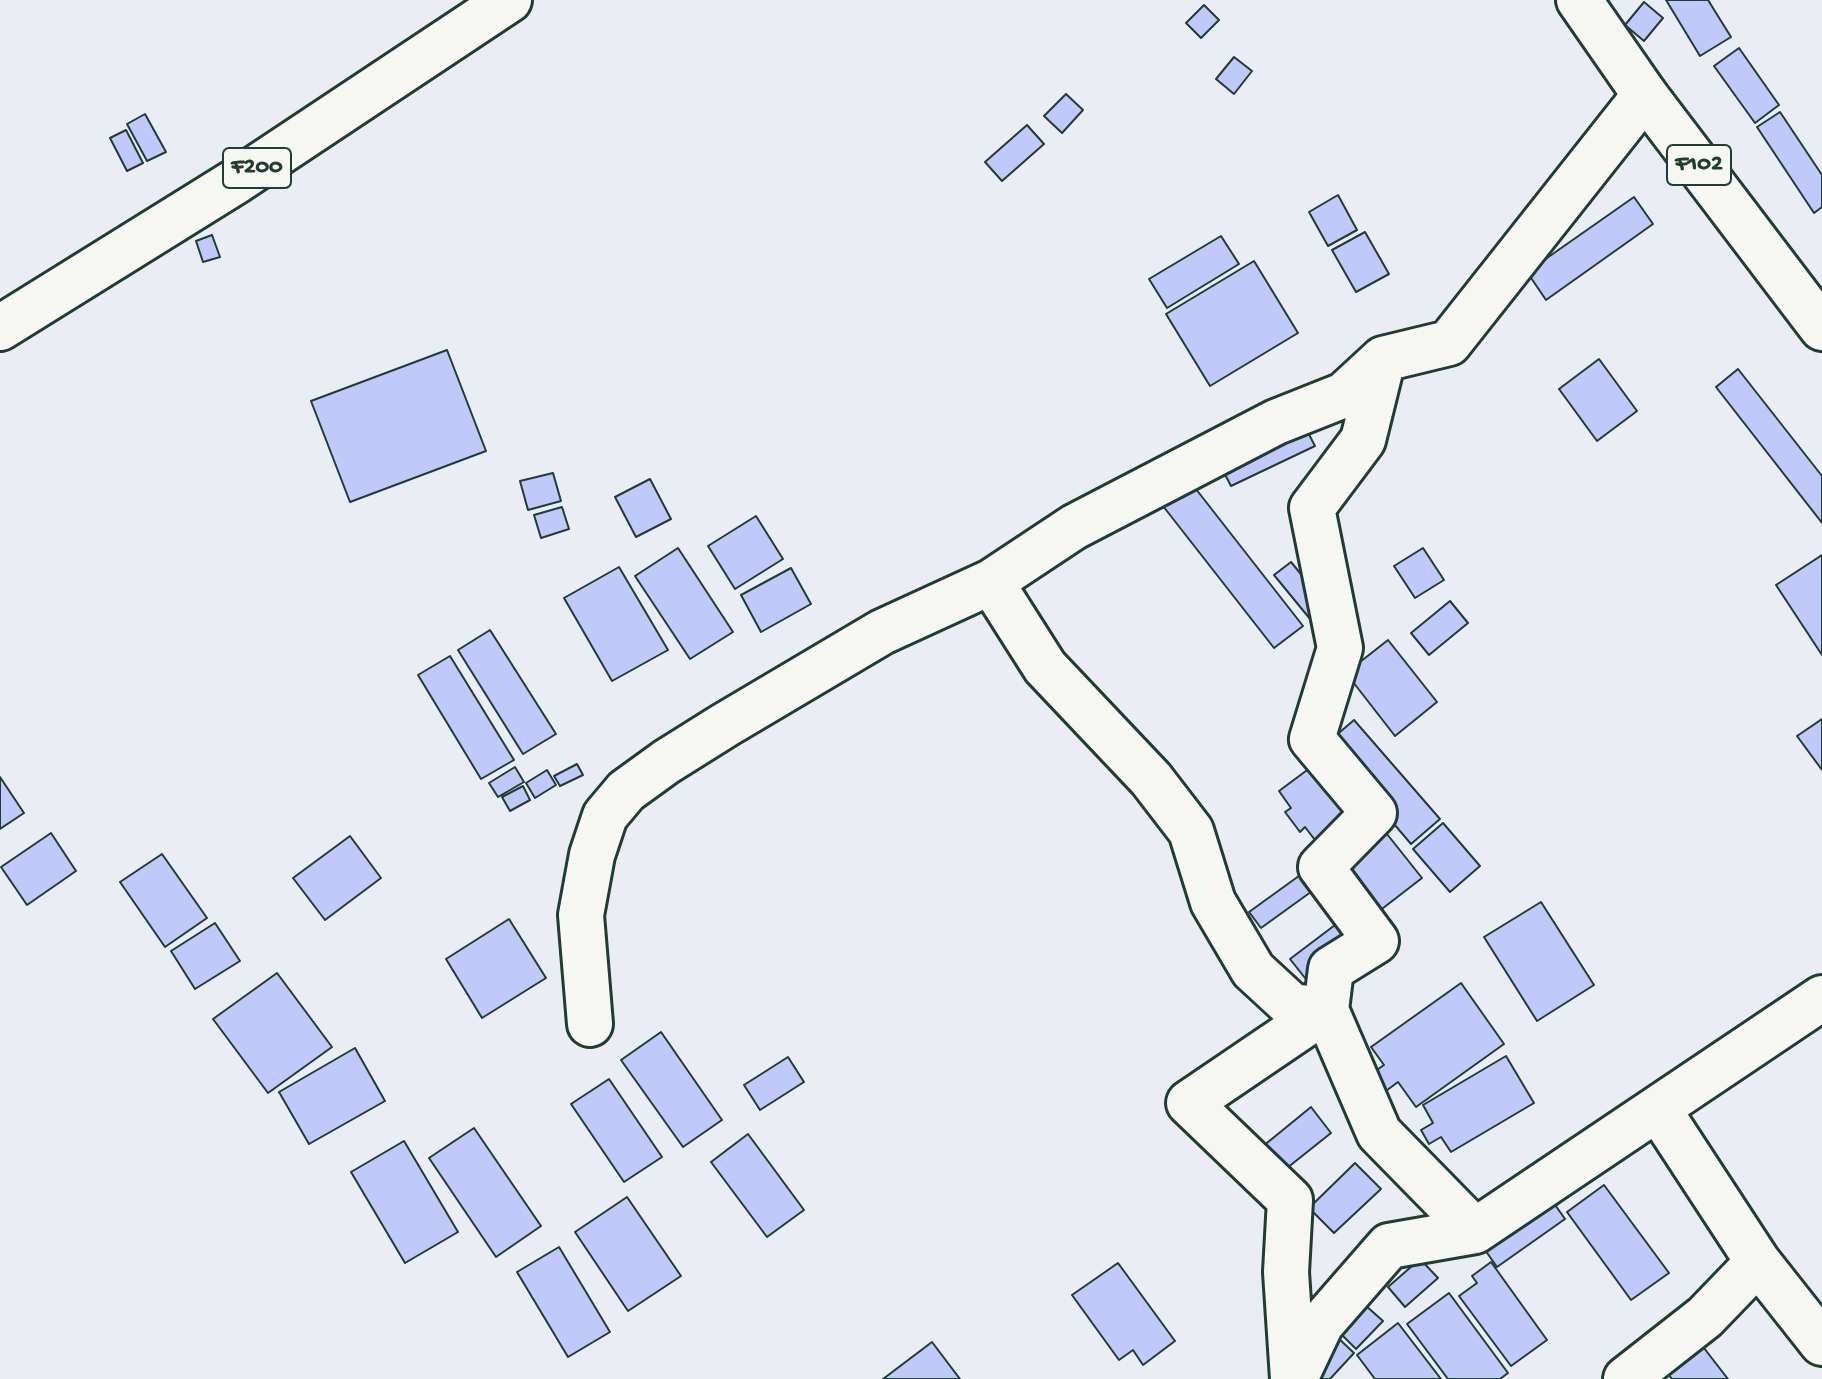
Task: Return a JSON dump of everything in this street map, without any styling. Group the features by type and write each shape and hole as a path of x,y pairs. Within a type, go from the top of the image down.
{"street":[{"name":"F200","path":"0,328 238,180 509,0"},
{"name":"F102","path":"1579,0 1645,95 1822,328"},
{"path":"590,1024 581,915 592,855 605,816 626,791 725,725 882,632 991,582 1074,527 1143,489 1276,422 1344,395 1383,359 1449,343 1645,95"},
{"path":"1383,359 1363,440 1312,508 1340,648 1312,739 1374,813 1321,867 1376,941 1331,969 1326,1010 1379,1133 1475,1231"},
{"path":"991,582 1045,667 1151,779 1191,831 1213,902 1253,970 1292,1006 1326,1010"},
{"path":"1294,1379 1321,1324 1389,1246 1475,1231 1822,998"},
{"path":"1294,1379 1286,1272 1290,1200 1189,1103 1326,1010"},
{"path":"1658,1109 1758,1262 1822,1343"},
{"path":"1626,1379 1705,1317 1758,1262"}],"building":[{"path":"1666,0 1708,0 1731,37 1700,56"},
{"path":"1644,2 1663,18 1644,41 1625,25"},
{"path":"1204,5 1219,20 1201,38 1186,23"},
{"path":"1739,48 1779,105 1755,123 1714,66"},
{"path":"1234,57 1252,71 1234,94 1216,79"},
{"path":"1066,94 1083,110 1062,133 1044,116"},
{"path":"1780,112 1822,175 1822,207 1814,213 1757,127"},
{"path":"145,114 166,152 147,161 127,124"},
{"path":"1027,125 1044,144 1002,181 985,162"},
{"path":"126,130 143,163 127,171 110,138"},
{"path":"1338,195 1357,230 1328,246 1309,212"},
{"path":"1634,197 1653,224 1546,300 1527,272"},
{"path":"1365,232 1389,274 1356,292 1332,250"},
{"path":"212,235 220,257 203,262 196,241"},
{"path":"1221,236 1239,264 1167,308 1149,279"},
{"path":"1254,261 1298,333 1210,386 1166,314"},
{"path":"447,350 486,451 350,502 311,401"},
{"path":"1599,359 1637,411 1597,441 1559,389"},
{"path":"1738,369 1822,476 1822,523 1716,387"},
{"path":"1301,419 1315,446 1231,486 1217,459"},
{"path":"553,473 561,501 528,510 520,481"},
{"path":"650,479 671,519 636,537 615,497"},
{"path":"1192,484 1303,626 1274,648 1163,506"},
{"path":"562,507 569,529 541,538 534,515"},
{"path":"756,516 783,559 735,589 708,546"},
{"path":"678,548 733,632 690,659 635,576"},
{"path":"1423,548 1444,580 1415,598 1394,566"},
{"path":"1822,555 1822,655 1776,585"},
{"path":"1291,562 1332,612 1315,625 1274,575"},
{"path":"619,567 668,650 612,681 564,598"},
{"path":"791,568 811,604 761,632 741,595"},
{"path":"1450,601 1468,623 1429,655 1411,633"},
{"path":"490,630 556,734 523,754 458,650"},
{"path":"1388,640 1437,702 1395,736 1346,673"},
{"path":"450,656 514,760 481,779 418,675"},
{"path":"1822,719 1822,770 1797,736"},
{"path":"1354,720 1440,819 1411,844 1326,744"},
{"path":"1326,756 1369,812 1321,848 1305,827 1300,832 1285,812 1291,808 1279,791"},
{"path":"577,764 583,775 560,786 554,776"},
{"path":"515,767 524,782 498,797 489,783"},
{"path":"547,770 556,785 535,798 526,783"},
{"path":"0,777 24,813 0,829"},
{"path":"523,786 530,800 510,811 502,797"},
{"path":"1443,823 1480,866 1450,892 1413,849"},
{"path":"1379,824 1422,878 1378,912 1335,858"},
{"path":"51,833 76,871 27,905 1,867"},
{"path":"350,836 381,878 325,920 293,878"},
{"path":"162,854 207,918 165,947 120,882"},
{"path":"1303,873 1315,889 1261,928 1249,912"},
{"path":"1541,902 1594,985 1537,1021 1484,937"},
{"path":"509,919 546,978 482,1018 446,959"},
{"path":"1339,922 1354,942 1305,978 1290,959"},
{"path":"215,923 240,961 195,989 171,951"},
{"path":"277,973 332,1047 268,1093 213,1019"},
{"path":"1461,983 1504,1044 1416,1107 1398,1082 1386,1091 1374,1072 1384,1065 1371,1047"},
{"path":"661,1032 722,1120 683,1147 621,1060"},
{"path":"355,1048 385,1101 309,1144 279,1092"},
{"path":"1506,1056 1534,1103 1451,1152 1441,1137 1429,1144 1421,1130 1433,1123 1423,1105"},
{"path":"788,1057 804,1082 760,1110 744,1085"},
{"path":"609,1079 662,1157 624,1182 571,1104"},
{"path":"1311,1107 1331,1133 1282,1172 1262,1147"},
{"path":"474,1128 541,1226 496,1257 429,1158"},
{"path":"748,1134 804,1210 767,1237 711,1162"},
{"path":"404,1141 458,1232 405,1263 351,1172"},
{"path":"1355,1163 1381,1189 1334,1233 1309,1208"},
{"path":"1604,1185 1669,1273 1631,1300 1567,1212"},
{"path":"1546,1192 1565,1219 1497,1267 1478,1240"},
{"path":"627,1197 681,1276 628,1311 575,1232"},
{"path":"559,1247 610,1332 568,1357 517,1272"},
{"path":"1420,1259 1438,1278 1405,1307 1388,1287"},
{"path":"1491,1262 1547,1340 1511,1366 1459,1296 1477,1283 1472,1276"},
{"path":"1118,1263 1175,1341 1143,1365 1133,1350 1119,1360 1072,1295"},
{"path":"1449,1293 1508,1373 1500,1379 1448,1379 1407,1324"},
{"path":"1365,1305 1383,1321 1356,1349 1339,1332"},
{"path":"1398,1323 1441,1379 1375,1379 1357,1355"},
{"path":"1336,1336 1354,1353 1330,1379 1315,1379"},
{"path":"1697,1339 1728,1379 1672,1379 1662,1366"},
{"path":"932,1342 960,1379 883,1379"}]}
